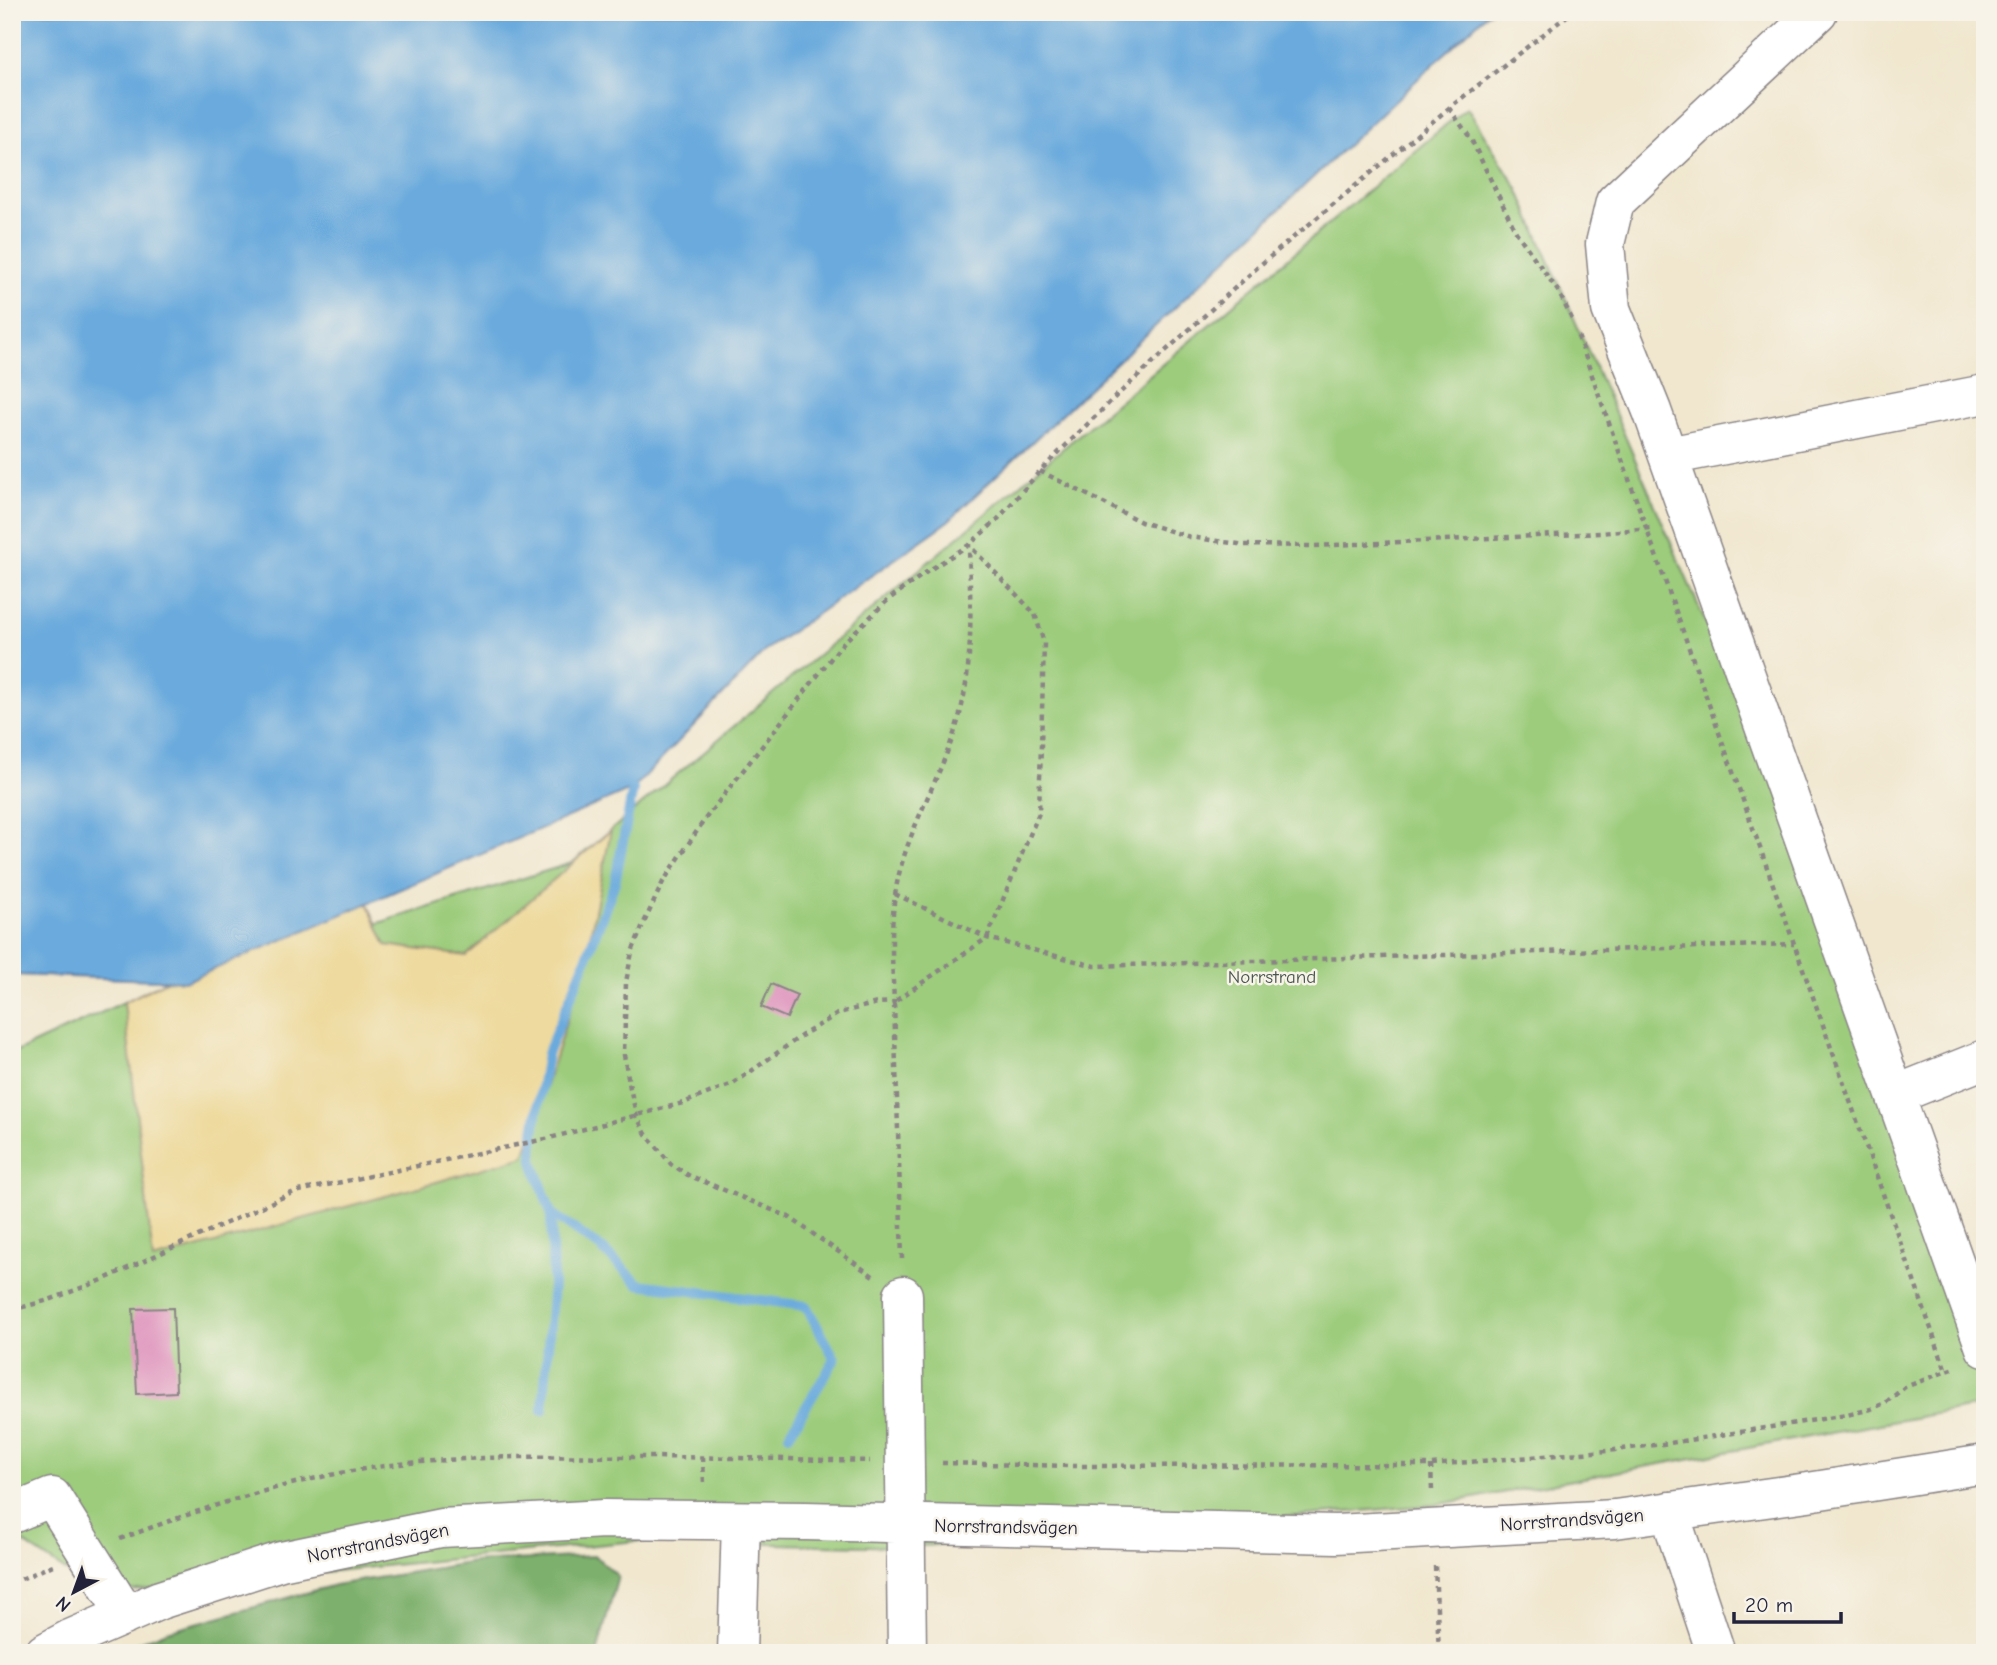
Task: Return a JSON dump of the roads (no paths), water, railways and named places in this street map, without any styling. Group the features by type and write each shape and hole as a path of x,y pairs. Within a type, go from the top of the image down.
{"street":[{"path":"1818,12 1615,202 1605,244 1611,309 1668,456 1895,1095 1972,1357"},
{"path":"1668,456 1985,394"},
{"path":"1895,1095 1985,1059"},
{"path":"903,1295 906,1653"},
{"name":"Norrstrandsvägen","path":"44,1653 160,1600 281,1561 441,1528 604,1519 1336,1534 1615,1519 1985,1464"},
{"path":"12,1514 52,1497 126,1615"},
{"path":"1669,1511 1716,1653"},
{"path":"737,1653 741,1521"}],"water":[{"path":"12,12 1489,12 945,524 767,649 633,789 187,981 12,975"}],"waterway":[{"path":"543,1410 553,1283 551,1213 533,1161 534,1132 547,1054 615,882 633,789"},
{"path":"551,1213 601,1248 639,1284 806,1306 835,1359 789,1435"}],"park label":[{"name":"Norrstrand","path":"1272,977"}]}
